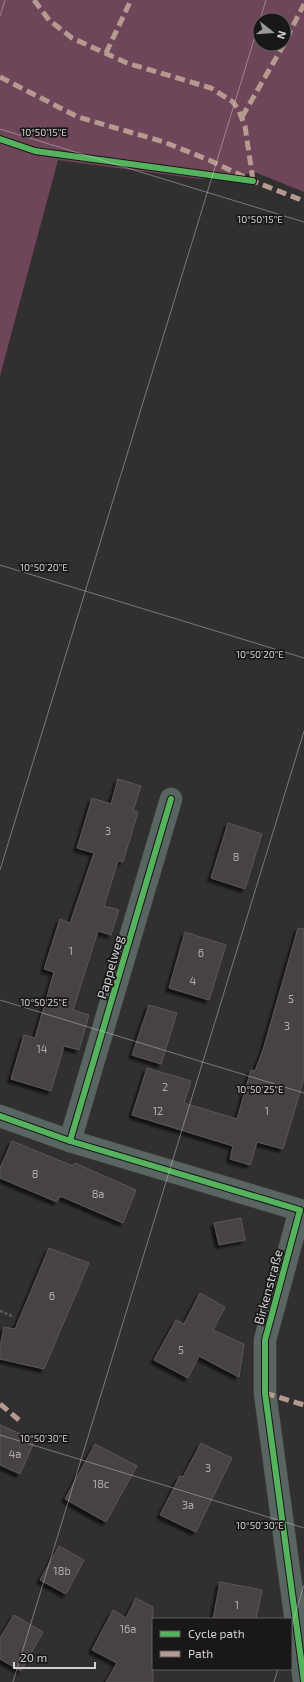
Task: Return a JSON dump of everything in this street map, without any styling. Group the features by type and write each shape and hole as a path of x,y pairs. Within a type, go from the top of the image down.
{"street":[{"name":"Pappelweg","path":"70,1140 171,799"},
{"name":"Birkenstraße","path":"0,1116 70,1140 302,1202 265,1340 265,1393 304,1682"}],"path":[{"path":"0,1311 14,1317"}],"shaded area":[{"path":"0,0 304,0 304,192 257,173 200,179 58,160 0,376"}],"building":[{"path":"118,779 141,786 133,811 138,812 123,862 118,861 104,906 119,910 111,935 98,931 73,1010 89,1015 79,1050 64,1046 51,1091 11,1079 24,1035 35,1038 54,972 44,969 60,919 70,923 94,853 77,848 92,798 111,804"},
{"path":"228,823 262,834 245,889 211,878"},
{"path":"298,928 304,929 304,1078 283,1149 257,1142 250,1165 230,1159 233,1146 132,1115 147,1068 191,1081 184,1103 237,1119 251,1070 255,1071 263,1050"},
{"path":"185,932 226,945 209,1000 169,988"},
{"path":"149,1005 177,1013 161,1064 132,1055"},
{"path":"12,1141 73,1166 75,1163 136,1190 123,1223 60,1196 57,1202 0,1178 0,1168"},
{"path":"241,1218 245,1240 219,1245 214,1223"},
{"path":"49,1248 89,1263 44,1369 0,1359 0,1347 4,1327 15,1329"},
{"path":"200,1293 225,1307 213,1330 244,1344 239,1377 199,1356 188,1378 154,1360 176,1320 184,1324"},
{"path":"0,1425 35,1440 20,1474 0,1465"},
{"path":"201,1443 232,1458 196,1532 160,1515 180,1476 183,1477"},
{"path":"95,1444 137,1466 106,1522 65,1499"},
{"path":"59,1546 84,1560 66,1594 40,1580"},
{"path":"220,1582 262,1590 256,1618 213,1618"},
{"path":"136,1598 153,1607 153,1682 106,1682 117,1663 92,1650 113,1610 126,1618"},
{"path":"14,1615 43,1632 21,1671 0,1659 0,1638"}],"marked path":[{"path":"34,0 49,20 72,38 127,63 211,88 233,102 238,109 245,126 253,181"},
{"path":"106,53 131,0"},
{"path":"242,117 283,46 304,4"},
{"path":"0,77 78,117 164,142 209,160 253,181 304,201"},
{"path":"265,1393 304,1405"},
{"path":"0,1404 19,1420"}],"cycle path":[{"path":"0,139 35,151 253,181"},
{"path":"70,1141 171,799"},
{"path":"0,1116 70,1141 300,1210 265,1340 265,1393 304,1681"}]}
